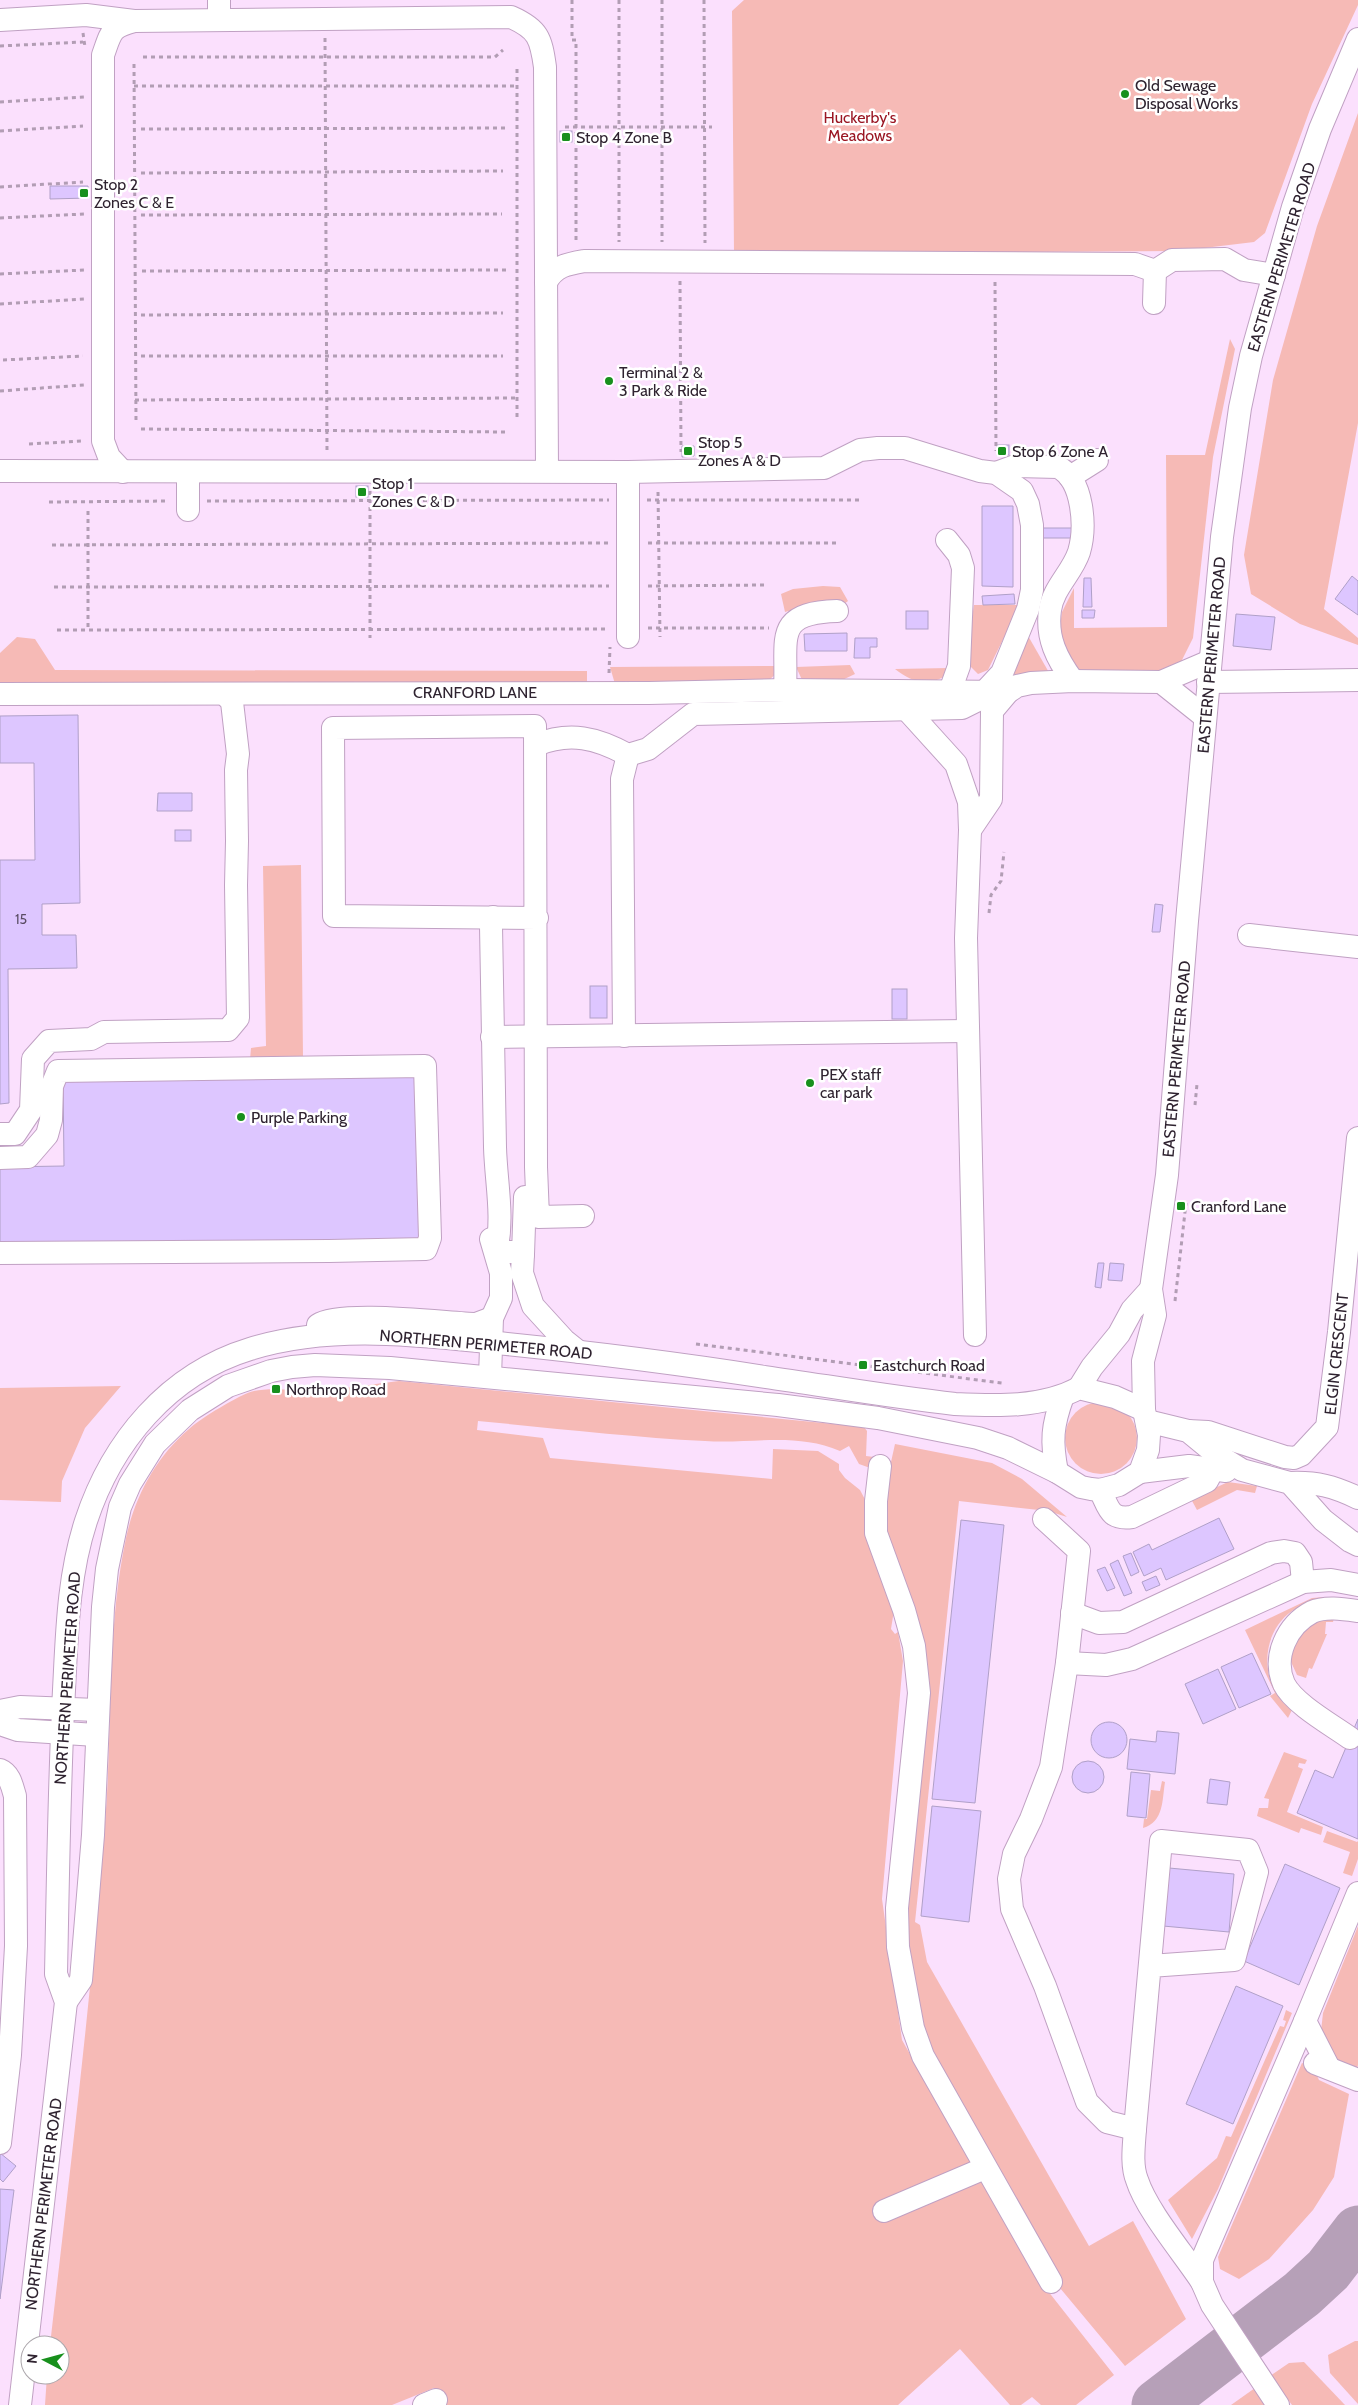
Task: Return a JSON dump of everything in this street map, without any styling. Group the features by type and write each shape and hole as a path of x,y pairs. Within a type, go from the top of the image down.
{"street":[{"path":"123,472 109,457 103,440 103,55 110,35 118,25 134,21 219,10 325,20 484,9 511,17 529,25 542,44 545,66 547,471"},
{"path":"0,20 86,15 134,21"},
{"name":"EASTERN PERIMETER ROAD","path":"1146,1415 1143,1361 1155,1315 1151,1289 1167,1175 1222,537 1240,408 1293,207 1317,138 1358,39"},
{"path":"546,282 556,269 577,262 671,256 1136,264 1155,271"},
{"path":"1155,271 1172,260 1224,259 1244,270 1274,275"},
{"path":"1154,303 1155,271"},
{"path":"0,471 188,473 628,472 824,468 860,450 905,448 936,441 949,460 988,472 1022,491 1028,504 1032,525 1032,590 1028,609 988,702 991,799 975,824"},
{"path":"1070,477 1097,460"},
{"path":"988,472 1015,466 1058,467 1065,470 1076,486 1081,510 1079,551 1073,565 1052,598 1049,622 1053,649 1073,681"},
{"path":"628,472 628,633"},
{"path":"188,473 188,505"},
{"path":"947,540 959,555 963,568 958,666 950,691"},
{"path":"787,701 786,635 790,625 797,618 812,612 837,611"},
{"path":"536,745 554,738 577,738 606,744 628,756 648,749 693,714 787,701 908,711 962,708 976,701 988,702 1017,686 1031,683 1073,681 1161,682 1209,671 1358,680"},
{"path":"1161,682 1205,717"},
{"name":"CRANFORD LANE","path":"0,694 649,694 787,701 950,691 988,702"},
{"path":"0,1134 15,1134 31,1110 33,1060 49,1042 91,1039 104,1032 228,1030 238,1018 236,885 236,770 238,754 232,702 225,694"},
{"path":"908,711 956,764 975,824 966,938 975,1336"},
{"path":"537,918 334,916 333,728 535,726 537,918 536,1167 538,1217 583,1216"},
{"path":"624,1036 622,779 628,756"},
{"path":"490,1378 492,1318 500,1298 501,1274 496,1252 489,1236 489,1220 496,1170 492,1037 491,926 493,917"},
{"path":"1249,935 1358,947"},
{"path":"492,1037 968,1031"},
{"path":"0,1158 28,1157 47,1135 51,1120 52,1086 58,1071 425,1066 430,1238 426,1249 309,1252 0,1253"},
{"name":"ELGIN CRESCENT","path":"1188,1431 1208,1432 1285,1458 1294,1458 1301,1455 1327,1427 1330,1414 1357,1148"},
{"path":"536,1167 525,1180 526,1220 522,1273 532,1306 564,1340 579,1352"},
{"path":"496,1252 523,1254"},
{"path":"1151,1289 1132,1310 1119,1334 1071,1392 1055,1418 1052,1436 1057,1472 1081,1487 1100,1490 1125,1482 1140,1472 1215,1462 1290,1483 1315,1482 1349,1493"},
{"path":"299,1338 325,1320 362,1317 476,1324 492,1318"},
{"name":"NORTHERN PERIMETER ROAD","path":"20,2405 66,2002 56,1974 62,1734 70,1602 78,1550 104,1474 119,1448 155,1406 198,1372 250,1349 299,1338 381,1334 579,1352 955,1404 1006,1405 1071,1392"},
{"name":"NORTHERN PERIMETER ROAD","path":"66,2002 81,1980 93,1835 97,1710 107,1569 120,1507 130,1484 151,1450 190,1410 228,1386 271,1371 323,1365 390,1368 778,1405 878,1418 978,1438 1008,1448 1057,1472"},
{"path":"1071,1392 1115,1397 1146,1415 1188,1431 1215,1462"},
{"path":"1140,1472 1148,1450 1149,1435 1146,1415"},
{"path":"1100,1490 1114,1516 1121,1518 1132,1517 1207,1481 1215,1462"},
{"path":"880,1466 876,1501 876,1533 904,1610 914,1646 919,1693 897,1908 898,1947 913,2028 923,2056 1051,2282"},
{"path":"1290,1483 1324,1520 1350,1541 1358,1545"},
{"path":"1044,1519 1079,1551 1067,1663 1051,1767 1031,1819 1014,1854 1009,1878 1012,1909 1045,1986 1087,2102 1107,2122 1135,2129"},
{"path":"1072,1613 1100,1623 1123,1622 1271,1554 1284,1551 1295,1553 1301,1562 1303,1582"},
{"path":"1067,1663 1097,1665 1132,1660 1303,1582 1331,1580 1358,1586"},
{"path":"1350,1738 1298,1700 1285,1685 1279,1666 1282,1645 1294,1624 1314,1611 1340,1609 1358,1612"},
{"path":"0,1711 20,1707 97,1710"},
{"path":"0,1724 18,1730 96,1735"},
{"path":"0,1770 10,1780 15,1796 16,1946 10,2055 0,2143"},
{"path":"1150,1966 1234,1960 1258,1872 1248,1850 1161,1841 1135,2129 1134,2152 1136,2179 1147,2202 1202,2282 1212,2305 1278,2405"},
{"path":"1202,2282 1202,2260 1210,2237 1291,2054 1358,1893"},
{"path":"1305,2021 1329,2068"},
{"path":"1291,2054 1358,2080"},
{"path":"884,2211 986,2168"}],"path":[{"path":"572,0 572,40 576,40 576,250"},
{"path":"619,0 619,250"},
{"path":"662,0 662,127 671,256 681,471"},
{"path":"704,0 704,251"},
{"path":"86,15 83,25 83,42 86,49"},
{"path":"325,20 327,460"},
{"path":"0,46 83,42"},
{"path":"143,57 496,57 503,50"},
{"path":"134,64 136,422"},
{"path":"517,70 517,420"},
{"path":"134,86 517,86"},
{"path":"0,102 88,96"},
{"path":"0,131 88,126"},
{"path":"545,127 712,127"},
{"path":"141,129 508,128"},
{"path":"142,173 503,171"},
{"path":"0,187 88,182"},
{"path":"0,218 89,214"},
{"path":"142,215 502,214"},
{"path":"988,472 984,457 996,458 995,262"},
{"path":"0,274 89,269"},
{"path":"142,271 508,270"},
{"path":"0,304 89,299"},
{"path":"141,315 503,313"},
{"path":"3,360 89,355"},
{"path":"141,356 503,356"},
{"path":"0,391 89,385"},
{"path":"135,400 517,398"},
{"path":"141,429 327,429 508,432"},
{"path":"29,444 88,441"},
{"path":"658,471 660,637"},
{"path":"370,472 370,638"},
{"path":"49,502 188,505 370,501 628,504 658,500 859,500"},
{"path":"88,511 88,630"},
{"path":"52,545 838,543"},
{"path":"54,587 764,586"},
{"path":"57,630 370,629 628,633 660,628 769,628"},
{"path":"1195,1110 1197,1081"},
{"path":"1173,1309 1177,1290 1186,1195"},
{"path":"695,1344 1007,1384"}],"green space":[{"name":"Huckerby's Meadows","path":"744,0 1358,0 1358,5 1312,104 1265,233 1254,242 1179,251 734,254 732,11"},
{"path":"1358,113 1358,423 1324,609 1358,638 1358,645 1300,624 1251,594 1244,555 1273,380 1317,226"},
{"path":"1230,339 1235,349 1213,457 1193,638 1180,664 1155,674 1091,673 1072,668 1058,637 1062,612 1074,588 1074,628 1167,627 1166,455 1205,455"},
{"path":"823,586 840,587 848,601 839,608 820,602 785,612 781,594 793,589"},
{"path":"974,605 1020,605 988,670 978,674 965,661"},
{"path":"1027,634 1051,676 1009,679"},
{"path":"17,637 35,639 55,670 587,671 587,683 0,682 0,653"},
{"path":"850,665 855,674 838,682 804,684 796,667"},
{"path":"775,666 778,672 768,681 615,684 610,667"},
{"path":"949,668 950,672 943,677 929,682 908,678 895,669"},
{"path":"301,865 303,1057 250,1060 251,1048 266,1046 263,866"},
{"path":"399,1381 864,1427 867,1431 866,1456 874,1457 873,1469 859,1464 849,1446 840,1451 823,1445 790,1440 722,1442 620,1435 478,1421 477,1430 543,1438 550,1458 772,1479 773,1449 818,1451 839,1464 839,1470 845,1478 860,1490 869,1507 896,1598 891,1629 895,1634 898,1632 903,1661 882,1899 902,2040 1033,2272 1114,2375 1076,2405 1041,2405 1032,2397 1021,2405 1010,2405 960,2349 898,2405 442,2405 434,2388 392,2405 45,2405 46,2385 70,2385 70,2335 51,2335 80,2084 105,1823 115,1609 130,1522 148,1478 166,1452 189,1429 220,1407 254,1391 349,1388"},
{"path":"121,1386 85,1428 62,1481 61,1502 0,1500 0,1388"},
{"path":"1101,1402 1121,1408 1131,1418 1137,1438 1131,1458 1121,1468 1101,1474 1081,1468 1071,1458 1065,1438 1071,1418 1081,1408"},
{"path":"895,1444 992,1463 1022,1479 1067,1517 1048,1511 959,1501 915,1922 920,1925 927,1962 1089,2246 1133,2221 1186,2319 1125,2366 1035,2258 916,2041 893,1897 920,1626 886,1547 881,1507"},
{"path":"1228,1482 1257,1486 1255,1493 1237,1490 1197,1510 1191,1499"},
{"path":"1312,1598 1335,1598 1307,1604 1292,1611 1281,1621 1273,1633 1269,1646 1267,1660 1269,1675 1273,1688 1281,1700 1292,1710 1288,1718 1270,1696 1275,1693 1245,1630"},
{"path":"1334,1618 1333,1622 1326,1622 1325,1634 1327,1634 1312,1669 1309,1668 1306,1678 1297,1675 1287,1653 1310,1621"},
{"path":"1284,1752 1307,1760 1305,1764 1299,1763 1298,1767 1303,1769 1287,1812 1323,1827 1321,1835 1301,1828 1299,1833 1257,1816 1259,1808 1268,1808 1269,1799 1264,1798"},
{"path":"1162,1781 1165,1782 1161,1810 1155,1821 1143,1828 1144,1819 1147,1819 1151,1790 1160,1791"},
{"path":"1327,1831 1358,1841 1358,1859 1352,1876 1343,1873 1350,1852 1323,1842"},
{"path":"1358,1926 1358,2065 1356,2071 1340,2066 1321,2031 1323,2013"},
{"path":"1286,2010 1292,2013 1218,2189 1192,2239 1168,2200 1217,2158 1226,2136 1231,2137 1280,2026 1284,2027 1286,2021 1283,2020"},
{"path":"1302,2063 1313,2067 1319,2080 1349,2094 1334,2177 1313,2210 1269,2259 1239,2279 1220,2269 1218,2257"},
{"path":"1358,2341 1358,2404 1330,2373 1328,2355"},
{"path":"1304,2362 1345,2405 1292,2405 1270,2376 1289,2363"},
{"path":"1255,2388 1267,2405 1231,2405"}],"building":[{"path":"560,131 572,131 572,142 560,142"},
{"path":"50,186 88,186 88,198 50,199"},
{"path":"997,445 1009,445 1009,455 997,455"},
{"path":"682,446 694,446 694,456 682,457"},
{"path":"356,486 368,486 368,497 356,497"},
{"path":"982,506 1013,506 1013,587 982,586"},
{"path":"1038,528 1074,528 1073,538 1038,538"},
{"path":"1352,576 1358,581 1358,615 1335,599"},
{"path":"1084,578 1091,578 1092,607 1083,607"},
{"path":"1014,594 1015,604 983,605 982,596"},
{"path":"1082,610 1095,610 1094,618 1082,618"},
{"path":"906,611 928,611 928,629 906,629"},
{"path":"1236,614 1275,617 1271,650 1233,646"},
{"path":"847,633 847,651 805,651 804,634"},
{"path":"855,638 877,638 877,647 870,647 870,658 854,658"},
{"path":"78,715 80,903 42,904 42,935 76,935 77,968 8,969 9,1103 0,1104 0,860 35,860 34,763 0,763 0,716"},
{"path":"158,793 192,793 192,811 157,811"},
{"path":"175,830 191,830 191,841 175,841"},
{"path":"1155,904 1163,905 1160,932 1152,932"},
{"path":"590,986 607,986 607,1018 590,1018"},
{"path":"892,989 907,989 907,1019 892,1019"},
{"name":"Purple Parking","path":"419,1069 421,1242 0,1248 0,1167 64,1166 63,1074"},
{"path":"1098,1263 1104,1263 1101,1288 1095,1287"},
{"path":"1110,1263 1124,1264 1122,1281 1108,1280"},
{"path":"1219,1518 1234,1549 1166,1580 1161,1568 1144,1576 1133,1552 1149,1544 1152,1550"},
{"path":"961,1520 1004,1525 975,1803 932,1799"},
{"path":"1131,1553 1139,1572 1131,1576 1123,1556"},
{"path":"1118,1560 1132,1593 1124,1596 1110,1564"},
{"path":"1105,1567 1115,1588 1107,1591 1097,1570"},
{"path":"1156,1576 1160,1585 1146,1591 1142,1582"},
{"path":"1252,1653 1271,1694 1239,1708 1221,1667"},
{"path":"1218,1669 1236,1709 1203,1724 1185,1684"},
{"path":"1358,1719 1358,1839 1297,1813 1315,1770 1333,1778"},
{"path":"1109,1722 1116,1723 1122,1727 1126,1733 1126,1747 1122,1753 1116,1757 1109,1758 1102,1757 1096,1753 1092,1747 1091,1740 1092,1733 1096,1727 1102,1723"},
{"path":"1157,1731 1179,1733 1175,1774 1127,1769 1130,1739 1156,1742"},
{"path":"1088,1761 1094,1762 1099,1766 1103,1771 1103,1783 1099,1788 1094,1792 1088,1793 1082,1792 1077,1788 1073,1783 1072,1777 1073,1771 1077,1766 1082,1762"},
{"path":"1131,1772 1150,1774 1146,1818 1127,1816"},
{"path":"1210,1779 1230,1782 1227,1805 1207,1803"},
{"path":"932,1806 981,1811 969,1922 921,1916"},
{"path":"1285,1864 1340,1888 1299,1985 1244,1961"},
{"path":"1169,1868 1234,1874 1229,1932 1163,1926"},
{"path":"1236,1986 1283,2006 1233,2124 1186,2104"},
{"path":"0,2153 16,2166 3,2182 0,2179"},
{"path":"0,2189 14,2190 0,2299"}],"taxiway":[{"path":"1157,2405 1302,2294 1328,2270 1358,2231"}],"place":[{"name":"Old Sewage Disposal Works","path":"1125,94"},
{"name":"Stop 4 Zone B","path":"566,137"},
{"name":"Stop 2 Zones C & E","path":"84,193"},
{"name":"Terminal 2 & 3 Park & Ride","path":"609,381"},
{"name":"Stop 5 Zones A & D","path":"688,451"},
{"name":"Stop 6 Zone A","path":"1002,451"},
{"name":"Stop 1 Zones C & D","path":"362,492"},
{"name":"PEX staff car park","path":"810,1083"},
{"name":"Purple Parking","path":"241,1117"},
{"name":"Cranford Lane","path":"1181,1206"},
{"name":"Eastchurch Road","path":"863,1365"},
{"name":"Northrop Road","path":"276,1389"}]}
